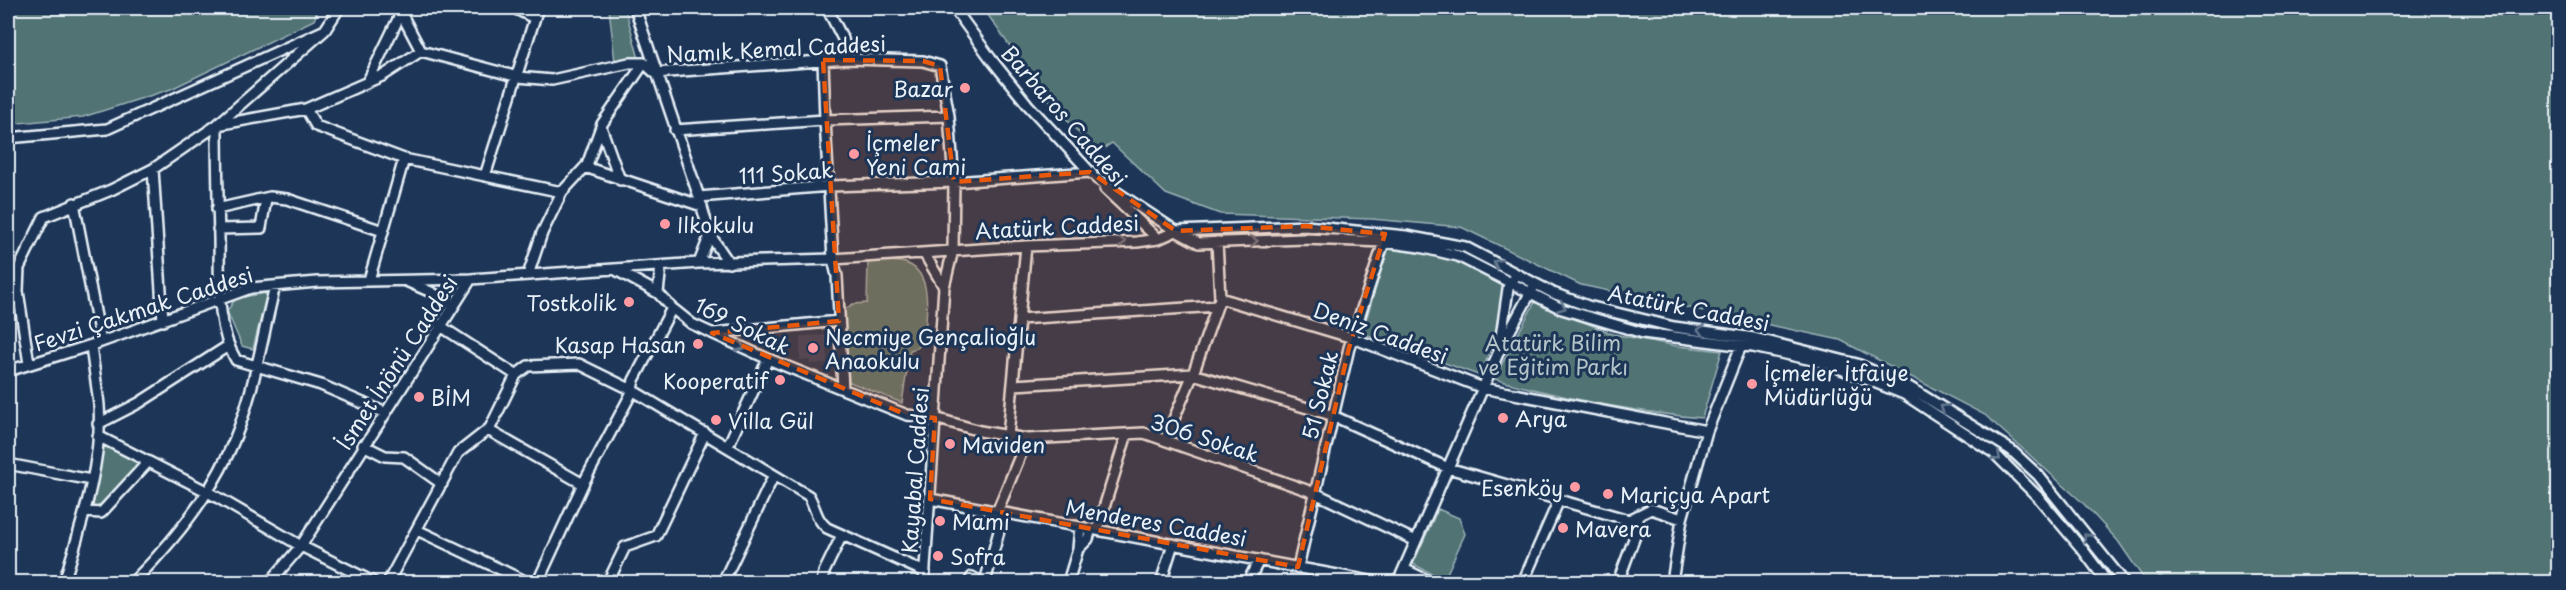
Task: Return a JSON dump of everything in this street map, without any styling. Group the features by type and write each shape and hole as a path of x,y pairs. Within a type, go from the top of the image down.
{"street":[{"path":"29,364 18,291 19,268 44,217 111,190 153,169 217,125 325,30 339,8"},
{"path":"514,8 534,18"},
{"path":"485,176 538,8"},
{"path":"635,8 655,73 701,201 710,235 729,263"},
{"path":"827,8 843,39 848,59"},
{"name":"Barbaros Caddesi","path":"954,8 1028,105 1113,198 1158,238"},
{"path":"217,125 306,110 368,82 421,51 403,10"},
{"path":"368,82 403,10"},
{"path":"8,138 107,129 325,30"},
{"name":"Namık Kemal Caddesi","path":"421,51 518,77 552,80 629,63 644,63 655,73 848,59 923,61 940,66 949,116 954,182 953,250"},
{"path":"823,60 833,259 837,276 843,389"},
{"path":"528,275 542,233 562,192 585,167 601,127 644,63"},
{"path":"306,110 316,126 404,159 562,192"},
{"path":"675,130 825,120 949,116"},
{"path":"217,125 220,298 228,346 237,360 321,385 386,412"},
{"path":"601,127 620,180"},
{"path":"369,280 404,159"},
{"path":"585,167 620,180 701,201"},
{"path":"153,169 163,321"},
{"name":"111 Sokak","path":"701,201 830,186 1094,175"},
{"name":"Atatürk Caddesi","path":"1094,175 1176,231 1199,243 1385,238 1458,255 1562,309 1643,333 1741,346 1826,363 1904,394 1994,453 2039,498 2107,582"},
{"path":"217,209 270,197 287,199 383,231"},
{"path":"218,229 261,228 266,199"},
{"path":"74,203 101,342"},
{"name":"Atatürk Caddesi","path":"938,252 1137,242 1158,238 1176,231 1306,226 1465,247 1553,293 1588,306 1646,321 1755,338 1796,347 1857,364 1909,387 2011,450 2038,475 2124,582"},
{"path":"699,263 710,235"},
{"name":"51 Sokak","path":"1298,567 1348,348 1385,238"},
{"path":"1165,440 1193,374 1219,302 1217,242"},
{"path":"1008,436 1026,246"},
{"name":"Kayabal Caddesi","path":"924,582 944,287 953,250"},
{"name":"İsmet İnönü Caddesi","path":"270,582 301,546 439,325 471,279 699,263 833,259 938,252"},
{"path":"924,253 944,287"},
{"path":"658,293 661,266"},
{"name":"169 Sokak","path":"614,269 658,293 692,324 768,359 907,415 935,418"},
{"path":"1500,349 1509,282 1520,275"},
{"name":"Fevzi Çakmak Caddesi","path":"8,371 163,321 251,288 369,280 471,279"},
{"path":"404,280 431,292 453,306"},
{"path":"1398,582 1500,349 1532,293 1534,283"},
{"path":"133,582 179,533 228,454 245,408 275,286"},
{"path":"8,292 18,291"},
{"name":"Deniz Caddesi","path":"1018,319 1219,302 1353,338 1483,388 1707,431"},
{"path":"539,582 583,484 672,308"},
{"path":"712,333 839,321"},
{"path":"439,325 516,375"},
{"path":"64,582 86,512 98,436 99,406 91,345"},
{"path":"98,424 139,403 228,346"},
{"path":"1672,582 1682,519 1707,431 1741,346"},
{"path":"728,446 768,359"},
{"path":"388,582 458,453 488,430 516,375 528,366 579,364 632,390 809,496 815,507 818,521 842,535 925,572"},
{"path":"1014,385 1193,374 1331,415 1448,468 1629,520 1651,509 1682,519"},
{"name":"306 Sokak","path":"935,418 980,431 1027,440 1144,433 1315,493 1416,541"},
{"path":"488,430 583,484"},
{"path":"608,582 626,548 656,536 705,433"},
{"path":"1078,549 1094,529 1127,434"},
{"path":"98,436 206,491 301,546 373,582"},
{"path":"969,582 972,577 983,582 1000,512 1027,440"},
{"path":"363,445 385,456 404,457 442,484"},
{"path":"86,512 101,513 148,462"},
{"path":"8,464 91,480"},
{"path":"723,582 774,475"},
{"name":"Menderes Caddesi","path":"930,499 1375,582"},
{"path":"1523,582 1559,500"},
{"path":"1618,582 1638,528 1638,516"},
{"path":"1068,582 1078,549 1080,527"},
{"path":"417,530 527,582"},
{"path":"822,582 824,572 842,535"},
{"path":"1161,582 1173,544"},
{"path":"1248,582 1259,560"},
{"path":"1404,569 1431,582"}],"highlighted area":[{"path":"823,60 923,61 940,66 954,182 1090,172 1176,231 1306,226 1385,234 1349,348 1298,567 930,499 935,418 907,415 712,333 839,321"}],"shaded area":[{"name":"Necmiye Gençalioğlu Anaokulu","path":"827,335 827,363 810,364 809,360 800,360 800,336"}],"green space":[{"path":"8,8 319,8 314,20 171,89 83,117 8,124"},
{"path":"609,8 625,8 639,59 628,58 615,62"},
{"path":"983,8 2558,8 2558,582 2168,582 2160,576 2151,582 2146,582 2118,541 2083,503 1985,415 1840,340 1581,285 1461,227 1372,219 1220,214 1166,194 1112,143 1097,153 1042,92"},
{"path":"1388,248 1453,259 1503,286 1496,332 1481,376 1362,333"},
{"path":"897,261 912,266 920,274 924,284 927,308 924,342 910,350 902,403 847,381 843,315 845,309 853,304 867,303 868,262"},
{"path":"267,293 253,349 242,346 227,311 236,298"},
{"name":"Atatürk Bilim ve Eğitim Parkı","path":"1535,302 1613,334 1677,346 1722,351 1702,418 1597,403 1494,379"},
{"path":"103,444 140,463 97,508 93,507"},
{"path":"1438,509 1459,518 1465,534 1444,580 1413,564"}],"place":[{"name":"Bazar","path":"965,88"},
{"name":"İçmeler Yeni Cami","path":"854,154"},
{"name":"Ilkokulu","path":"665,224"},
{"name":"Tostkolik","path":"629,302"},
{"name":"Kasap Hasan","path":"698,344"},
{"name":"Necmiye Gençalioğlu Anaokulu","path":"813,348"},
{"name":"Kooperatif","path":"780,380"},
{"name":"İçmeler İtfaiye Müdürlüğü","path":"1752,384"},
{"name":"BİM","path":"419,397"},
{"name":"Arya","path":"1503,418"},
{"name":"Villa Gül","path":"716,420"},
{"name":"Maviden","path":"950,444"},
{"name":"Esenköy","path":"1575,487"},
{"name":"Mariçya Apart","path":"1608,494"},
{"name":"Mami","path":"940,521"},
{"name":"Mavera","path":"1563,528"},
{"name":"Sofra","path":"938,556"}]}
